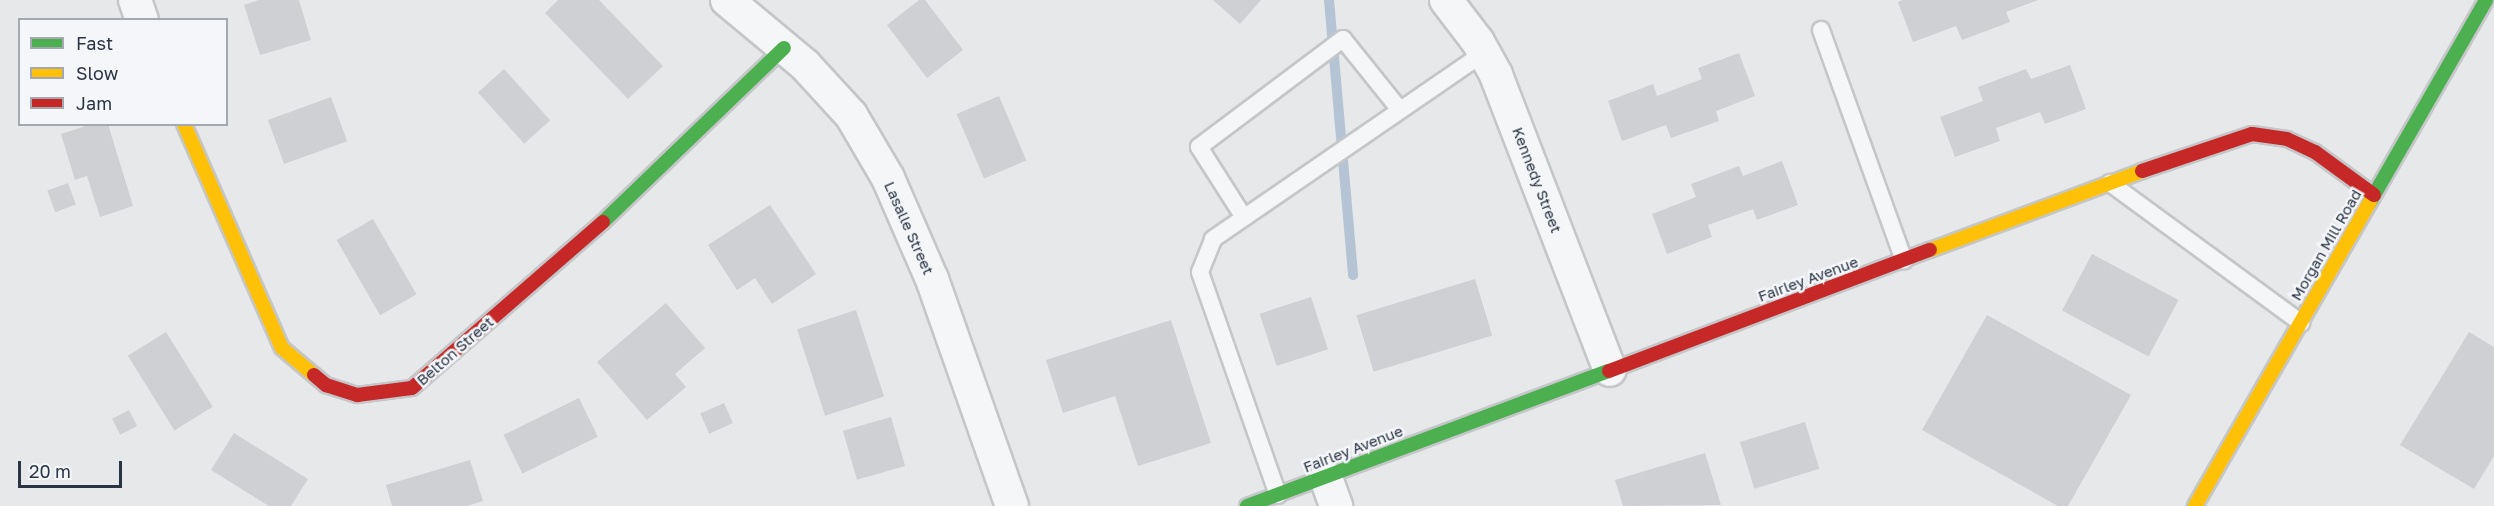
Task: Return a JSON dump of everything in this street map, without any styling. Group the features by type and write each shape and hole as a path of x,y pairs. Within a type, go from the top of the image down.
{"street":[{"path":"135,0 141,18"},
{"name":"Lasalle Street","path":"727,0 784,48 851,115 888,178 932,279 1012,506"},
{"name":"Kennedy Street","path":"1446,0 1484,53 1496,75 1610,370"},
{"name":"Morgan Mill Road","path":"2195,506 2486,0"},
{"name":"Belton Street","path":"185,126 282,348 326,385 357,396 397,392 412,388 616,211 784,48"},
{"name":"Fairley Avenue","path":"1247,506 1278,495 1331,492 1610,370 2214,144 2252,134 2287,139 2315,152 2374,195"}],"lane":[{"path":"1821,30 1904,261"},
{"path":"1243,216 1199,147 1343,39 1400,110"},
{"path":"1278,495 1200,272 1213,239 1243,216 1484,53"},
{"path":"2110,183 2301,322"}],"building":[{"path":"259,0 299,0 311,40 260,55 244,5"},
{"path":"558,0 599,0 663,66 628,99 545,13"},
{"path":"919,0 925,0 963,50 927,78 887,25"},
{"path":"1213,0 1261,0 1240,24"},
{"path":"1902,0 2038,0 2006,12 2010,22 1962,40 1956,26 1913,42 1898,2"},
{"path":"1739,53 1755,96 1716,111 1719,121 1671,138 1666,125 1622,141 1608,101 1653,84 1657,96 1702,79 1698,68"},
{"path":"2070,65 2086,109 2045,124 2040,112 1996,128 2000,141 1955,157 1940,117 1983,101 1978,87 2026,69 2031,79"},
{"path":"504,69 550,120 524,144 478,92"},
{"path":"999,96 1026,160 984,178 957,114"},
{"path":"331,97 347,141 284,164 268,120"},
{"path":"86,126 109,126 133,206 100,217 87,176 75,180 61,134"},
{"path":"1782,161 1798,205 1757,220 1753,209 1708,225 1712,237 1667,254 1652,214 1696,197 1691,184 1739,166 1743,176"},
{"path":"68,183 76,205 55,212 47,191"},
{"path":"770,205 816,274 772,304 755,278 737,290 708,245"},
{"path":"373,219 416,294 380,315 337,240"},
{"path":"2092,254 2179,300 2148,357 2062,311"},
{"path":"1475,279 1492,335 1374,372 1356,315"},
{"path":"1311,297 1328,349 1277,366 1260,314"},
{"path":"666,303 705,348 675,374 686,387 647,420 597,362"},
{"path":"856,310 884,397 825,416 797,329"},
{"path":"1987,315 2131,395 2068,506 2058,506 1922,430"},
{"path":"1171,320 1211,443 1138,466 1115,396 1063,413 1046,360"},
{"path":"166,332 213,407 174,430 128,356"},
{"path":"2469,332 2494,347 2494,456 2474,489 2400,445"},
{"path":"579,398 598,437 522,473 504,435"},
{"path":"724,403 733,423 709,434 700,414"},
{"path":"129,410 137,426 120,435 112,419"},
{"path":"891,417 905,466 857,480 843,431"},
{"path":"1805,422 1819,469 1754,489 1740,442"},
{"path":"234,433 308,479 291,506 269,506 211,470"},
{"path":"1705,453 1721,505 1623,506 1615,480"},
{"path":"470,460 483,501 467,506 392,506 386,485"}],"waterway":[{"path":"1329,0 1353,275"}],"traffic: fast":[{"path":"2370,202 2486,0"},
{"path":"603,222 784,48"},
{"path":"1247,506 1609,371"}],"traffic: slow":[{"path":"185,126 282,348 314,375"},
{"path":"1930,250 2142,171"},
{"path":"2195,506 2370,202"}],"traffic: jam":[{"path":"2142,171 2252,134 2287,139 2315,152 2374,195"},
{"path":"314,375 326,385 357,395 412,388 603,222"},
{"path":"1609,371 1930,250"}]}
